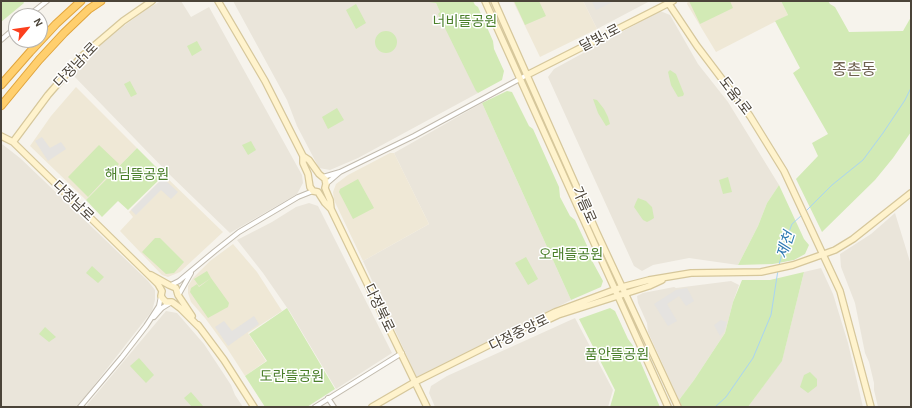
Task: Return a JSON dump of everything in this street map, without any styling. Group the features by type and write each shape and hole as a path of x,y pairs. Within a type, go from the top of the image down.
{"highway":[{"path":"1,80 81,1"},
{"path":"1,106 25,76 64,33 101,1"},
{"path":"1,85 30,52"},
{"path":"1,113 25,76"}],"street":[{"path":"38,8 47,1"},
{"name":"다정남1로","path":"13,142 48,95 82,56 123,21 152,1"},
{"path":"218,1 265,81 303,156 303,163 309,182 331,209"},
{"name":"가름로","path":"485,1 668,407"},
{"name":"가름로","path":"494,1 622,287 678,407"},
{"name":"달빛1로","path":"527,75 670,2"},
{"name":"도움1로","path":"670,2 697,46 750,116 784,171 824,254"},
{"path":"298,198 313,176 340,172 414,136 527,75"},
{"name":"다정남로","path":"1,136 13,142 142,269"},
{"path":"303,156 309,160 321,175 326,186 331,209"},
{"path":"146,326 159,306 163,288 179,281 230,238 298,198 315,191 323,190 340,172"},
{"path":"668,278 697,273 761,272 793,265 835,250 853,239 911,193"},
{"name":"다정북로","path":"331,209 427,407"},
{"path":"824,254 842,297 871,407"},
{"path":"142,269 176,288 200,328 224,360 254,407"},
{"path":"142,269 158,284 166,302 180,308 200,328"},
{"path":"80,407 162,308 175,301 192,270"},
{"name":"다정중앙로","path":"372,407 556,312 622,287 649,280 668,278"},
{"name":"다정중앙로","path":"379,407 416,383 558,315 668,278"},
{"path":"315,407 402,353"},
{"path":"328,398 334,407"}],"shaded area":[{"path":"161,1 181,1 191,17 209,7 302,175 303,183 297,194 230,233 169,174 72,74 97,48 121,28 147,9"},
{"path":"233,1 435,1 478,93 358,158 330,170 319,168 297,126 287,100"},
{"path":"513,1 583,1 597,29 540,57"},
{"path":"583,1 650,1 597,29"},
{"path":"592,1 615,1 596,10"},
{"path":"688,1 781,1 788,15 716,52 687,4"},
{"path":"660,11 670,15 698,64 728,102 779,185 767,203 758,226 738,265 689,258 653,265 642,271 634,266 548,77 554,69"},
{"path":"76,87 137,148 86,200 30,146 51,116"},
{"path":"482,103 571,300 417,378 363,261 429,224 394,153"},
{"path":"42,137 50,148 61,142 66,149 48,161 35,141"},
{"path":"2,144 20,158 41,178 148,281 155,290 155,300 152,311 77,407 1,407"},
{"path":"390,153 394,153 429,224 363,261 334,200 333,192 336,184 348,175"},
{"path":"165,176 223,232 180,272 168,277 162,275 120,231 133,217 129,212"},
{"path":"163,178 178,192 171,199 161,190 136,215 131,210"},
{"path":"309,203 318,206 392,353 336,389 290,312 263,273 237,240 272,222 296,207"},
{"path":"895,213 911,265 911,407 878,407 874,383 869,362 865,353 855,303 841,267 840,254 871,234"},
{"path":"233,244 257,272 282,311 248,333 266,361 245,376 227,348 191,302 188,293 188,286 193,278 210,261"},
{"path":"821,268 833,294 848,343 863,407 748,407 782,360 804,272"},
{"path":"731,281 739,285 725,333 679,400 648,332 647,323 638,303 637,296 643,293 674,287 676,288"},
{"path":"687,288 694,301 686,306 679,296 667,304 677,321 668,326 654,304 676,290"},
{"path":"166,311 177,313 204,344 231,385 235,395 243,407 88,407 87,405"},
{"path":"254,316 259,324 228,346 215,327 224,321 232,331"},
{"path":"575,318 613,390 608,407 435,407 429,393 431,386 447,376"},
{"path":"721,320 727,322 724,332 720,336 714,325"}],"green space":[{"path":"1,1 23,1 24,3 18,8 8,8 8,16 1,22"},
{"name":"너비뜰공원","path":"428,1 473,1 478,7 493,41 494,49 504,71 502,80 478,93 476,91 438,14 440,12 436,3"},
{"path":"514,1 539,1 546,16 525,25"},
{"path":"689,1 730,1 733,8 700,24"},
{"path":"781,1 828,1 835,7 849,32 903,31 911,17 911,132 875,180 822,232 796,179 818,156 812,143 828,134 793,73 800,68 775,21 788,15"},
{"path":"356,4 366,23 356,29 346,10"},
{"path":"386,31 394,34 397,42 394,50 386,53 378,50 375,42 378,34"},
{"path":"197,41 202,50 192,56 187,46"},
{"path":"670,70 676,74 684,94 683,96 678,97 671,85 668,72"},
{"path":"130,81 137,94 131,97 124,84"},
{"name":"오래뜰공원","path":"507,91 512,92 529,126 533,129 559,187 560,197 570,216 575,220 590,252 590,257 603,281 601,287 571,300 482,103"},
{"path":"593,99 597,100 604,109 610,124 606,126 598,113"},
{"path":"337,108 344,120 328,129 322,117"},
{"path":"251,141 256,150 248,155 242,145"},
{"path":"99,145 119,164 88,197 68,177"},
{"name":"해님뜰공원","path":"137,148 164,175 128,210 118,201 102,217 86,200"},
{"path":"728,177 732,192 723,194 719,180"},
{"path":"358,179 374,208 353,219 339,192 340,189"},
{"path":"779,185 804,239 809,245 805,254 794,260 773,264 738,265 758,226 767,203"},
{"path":"638,198 646,201 652,207 654,218 647,222 643,220 634,207"},
{"path":"155,238 160,238 184,262 174,273 166,274 142,252"},
{"path":"526,257 538,279 528,285 515,263"},
{"path":"92,266 104,277 98,283 86,273"},
{"path":"207,271 211,278 199,286 194,279"},
{"path":"804,272 782,361 748,407 682,407 679,400 725,333 733,302 742,280 770,280"},
{"path":"211,278 229,303 228,307 208,318 190,292 191,288 197,284 199,287"},
{"name":"도란뜰공원","path":"287,308 335,389 307,407 265,407 245,376 267,361 249,334"},
{"name":"품안뜰공원","path":"610,308 615,311 628,339 634,347 660,407 610,407 615,390 579,319"},
{"path":"45,327 56,337 49,342 39,334"},
{"path":"139,358 154,375 146,383 130,366"},
{"path":"810,372 817,379 817,386 808,393 800,387 804,375"},
{"path":"191,392 203,406 192,407 184,398"}],"waterway":[{"name":"제천","path":"806,211 832,185 863,160 883,133 905,100 911,88"},
{"name":"제천","path":"779,265 785,242 792,224 802,215"},
{"name":"제천","path":"715,407 726,397 753,358 771,315 778,270"}],"district":[{"name":"종촌동","path":"854,70"}]}
